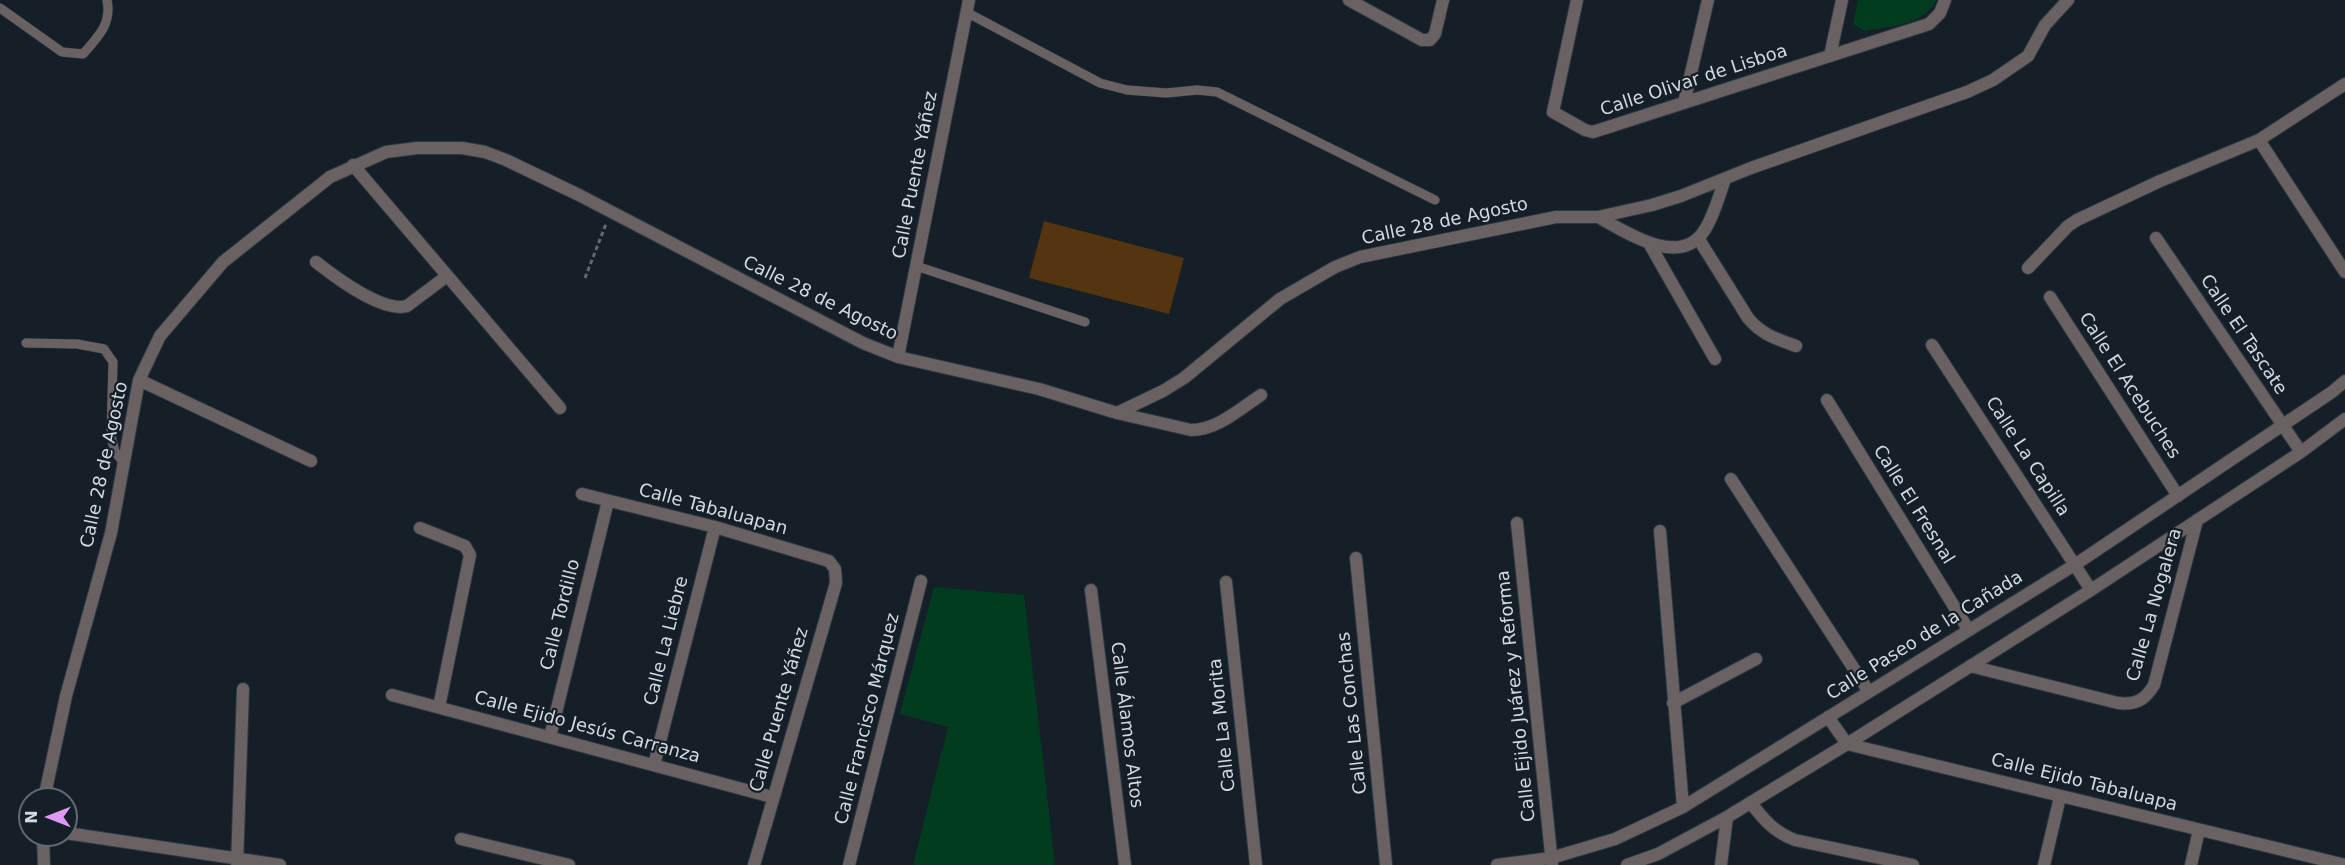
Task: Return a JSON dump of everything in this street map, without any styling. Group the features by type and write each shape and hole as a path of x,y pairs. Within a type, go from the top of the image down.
{"street":[{"path":"1348,0 1422,40 1430,40 1436,34 1443,0"},
{"name":"Calle Olivar de Lisboa","path":"1577,0 1553,112 1593,132 1929,24 1940,13 1945,0"},
{"path":"1684,103 1708,0"},
{"path":"1830,56 1842,0"},
{"name":"Calle 28 de Agosto","path":"47,787 66,696 111,533 140,380 160,336 223,262 330,177 386,152 417,148 462,148 506,159 611,211 735,278 863,343 898,357 1039,390 1118,413 1170,387 1280,299 1348,262 1372,253 1556,218 1598,217 1681,196 1967,92 1993,80 2028,56 2045,25 2068,0"},
{"name":"Calle Puente Yáñez","path":"898,357 967,6"},
{"path":"2028,268 2068,226 2077,220 2160,181 2259,140 2345,84"},
{"path":"2259,140 2345,272"},
{"path":"353,165 560,408"},
{"path":"1598,217 1649,243 1673,248 1683,246 1698,238 1712,214 1725,179"},
{"path":"1698,238 1748,318 1758,330 1765,335 1796,346"},
{"name":"Calle El Tascate","path":"2156,238 2301,452"},
{"path":"1649,243 1715,359"},
{"path":"316,262 333,276 381,302 400,308 407,306 447,276"},
{"name":"Calle El Acebuches","path":"2050,297 2178,496"},
{"name":"Calle La Capilla","path":"1932,345 2091,590"},
{"path":"140,380 311,461"},
{"name":"Calle Paseo de la Cañada","path":"1497,865 1552,861 1615,839 1683,807 1756,764 1968,629 2076,564 2345,381"},
{"path":"1118,413 1191,430 1202,430 1215,425 1261,395"},
{"name":"Calle El Fresnal","path":"1827,400 1968,629"},
{"path":"1627,865 1658,854 1727,817 1846,744 2091,590 2301,452 2345,418"},
{"path":"1731,479 1869,692"},
{"name":"Calle Tabaluapan","path":"582,494 715,527 829,561 833,565"},
{"name":"Calle Tordillo","path":"550,737 608,501"},
{"name":"Calle La Nogalera","path":"1970,666 2118,703 2139,702 2148,695 2154,685 2197,520"},
{"name":"Calle Ejido Juárez y Reforma","path":"1517,523 1552,861"},
{"name":"Calle La Liebre","path":"654,765 715,527"},
{"path":"420,528 465,546 470,555 439,707"},
{"path":"1660,531 1683,807"},
{"name":"Calle Las Conchas","path":"1356,558 1386,865"},
{"name":"Calle Puente Yáñez","path":"754,865 772,796 836,584 833,565"},
{"name":"Calle Francisco Márquez","path":"849,865 921,581"},
{"name":"Calle La Morita","path":"1226,582 1256,865"},
{"name":"Calle Álamos Altos","path":"1091,590 1125,865"},
{"path":"1673,703 1756,659"},
{"path":"237,862 243,689"},
{"name":"Calle Ejido Jesús Carranza","path":"392,695 772,796"},
{"path":"1828,717 1846,744"},
{"name":"Calle Ejido Tabaluapa","path":"1846,744 2345,865"},
{"path":"2044,865 2060,796"},
{"path":"1751,803 1766,824 1779,834 1795,840 1913,865"},
{"path":"1721,865 1727,817"},
{"path":"2191,865 2199,830"},
{"path":"78,835 237,862 280,865"},
{"path":"461,839 569,865"},
{"path":"43,847 44,865"}],"lane":[{"path":"0,8 62,52 83,54 104,31 108,19 107,0"},
{"path":"967,6 1100,83 1166,93 1197,90 1217,92 1435,200"},
{"path":"916,266 1085,322"},
{"path":"26,344 77,344 104,349 113,362 111,436 115,453 125,464"}],"path":[{"path":"585,278 611,211"}],"green space":[{"path":"1858,0 1936,0 1924,15 1906,23 1865,31 1853,24"},
{"path":"934,587 1024,595 1055,865 913,865 948,727 900,714"}],"building":[{"path":"1044,221 1184,258 1169,314 1029,278"}]}
